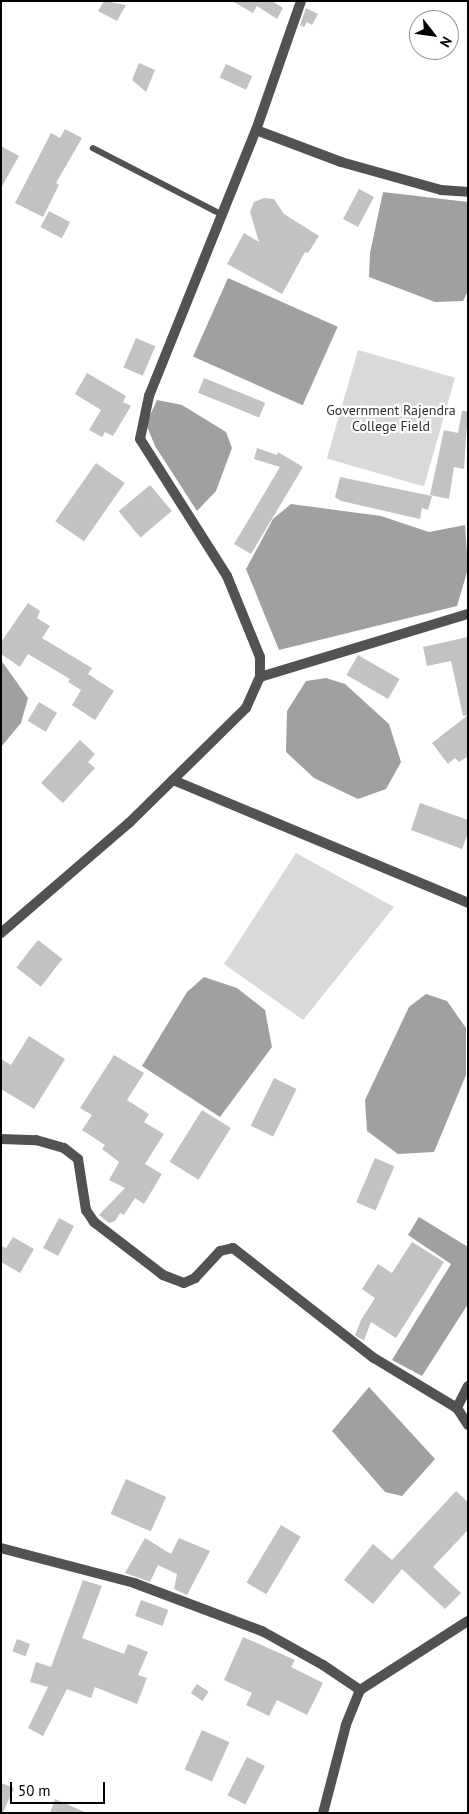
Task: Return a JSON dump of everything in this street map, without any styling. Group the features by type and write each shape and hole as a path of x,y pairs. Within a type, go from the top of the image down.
{"street":[{"path":"1,933 130,823 246,708 260,677 260,656 227,576 140,439 149,396 256,130 301,1"},
{"path":"256,130 341,162 441,190 468,192"},
{"path":"260,677 466,614 468,604"},
{"path":"173,780 468,903"},
{"path":"1,1139 55,1145 64,1148 78,1159 86,1210 94,1222 163,1275 184,1283 194,1278 220,1250 233,1248 374,1358 456,1408 468,1425"},
{"path":"456,1408 468,1386"},
{"path":"1,1548 134,1583 262,1631 323,1665 360,1690"},
{"path":"323,1813 346,1725 360,1690 468,1621"}],"lane":[{"path":"93,148 221,214"}],"green space":[{"name":"Government Rajendra College Field","path":"358,350 455,378 424,486 327,459"},
{"path":"296,853 394,907 303,1020 224,964"}],"shaded area":[{"path":"383,192 468,202 468,291 463,301 435,302 369,277 370,253"},
{"path":"228,278 338,327 303,405 193,357"},
{"path":"157,400 182,405 226,432 232,448 216,491 197,511 155,446 146,424"},
{"path":"291,504 381,516 429,532 465,525 468,569 457,606 279,650 246,569 273,519"},
{"path":"1,660 28,698 21,723 1,747"},
{"path":"326,678 345,684 389,724 401,762 386,789 358,799 314,778 286,752 287,711 306,681"},
{"path":"204,977 237,988 265,1010 272,1047 220,1117 142,1066 187,992"},
{"path":"426,994 447,1001 466,1028 466,1075 434,1152 398,1154 367,1131 365,1100 409,1007"},
{"path":"419,1217 468,1247 468,1304 422,1376 392,1360 451,1264 408,1235"},
{"path":"369,1387 435,1459 402,1496 385,1492 332,1431"}],"building":[{"path":"104,1 126,5 117,21 98,11"},
{"path":"232,1 272,1 283,8 277,19 257,6 253,13"},
{"path":"306,8 318,14 312,25 307,22 304,27 300,25"},
{"path":"139,63 155,70 146,92 132,80"},
{"path":"226,64 252,76 246,90 220,78"},
{"path":"65,129 82,138 56,183 59,185 43,217 15,203 51,133 60,138"},
{"path":"1,146 19,156 1,188"},
{"path":"359,189 374,197 358,227 343,219"},
{"path":"264,198 274,199 284,214 319,236 308,253 305,252 282,294 227,264 244,233 259,242 250,212 254,202"},
{"path":"49,211 70,222 62,238 41,227"},
{"path":"136,338 155,346 143,376 123,367"},
{"path":"87,373 126,396 123,402 131,406 113,436 105,432 102,437 89,430 101,410 75,394"},
{"path":"204,378 265,403 259,418 198,393"},
{"path":"462,411 468,411 464,469 454,467 449,499 430,495 444,430 458,433"},
{"path":"257,448 277,455 278,452 303,467 251,554 234,544 280,467 254,459"},
{"path":"96,463 125,483 84,541 55,521"},
{"path":"340,477 432,496 428,510 422,508 420,519 341,501 335,497"},
{"path":"150,485 172,511 140,537 119,511"},
{"path":"28,603 40,611 37,618 50,626 42,638 92,668 88,674 114,691 95,720 72,705 81,690 68,682 70,679 28,654 20,667 1,654 1,642"},
{"path":"468,637 468,715 463,716 451,661 427,666 423,647"},
{"path":"358,655 400,679 388,699 346,675"},
{"path":"39,702 57,713 46,732 28,721"},
{"path":"468,715 468,756 459,762 455,758 448,764 432,743"},
{"path":"80,740 95,754 88,762 95,768 63,803 41,783"},
{"path":"420,803 468,820 468,833 462,849 411,830"},
{"path":"38,940 62,959 41,987 16,968"},
{"path":"29,1036 65,1059 34,1109 1,1089 1,1059 11,1065"},
{"path":"114,1055 144,1073 127,1100 149,1114 144,1122 164,1134 145,1164 162,1174 144,1204 135,1198 124,1215 120,1213 115,1221 109,1223 99,1215 125,1188 109,1180 119,1162 102,1149 105,1145 82,1130 92,1115 80,1108"},
{"path":"274,1078 296,1089 273,1137 251,1126"},
{"path":"202,1110 231,1128 199,1180 170,1162"},
{"path":"375,1158 394,1166 376,1210 356,1202"},
{"path":"59,1218 74,1226 58,1256 43,1248"},
{"path":"13,1237 34,1249 20,1273 1,1262 1,1246 6,1248"},
{"path":"412,1242 444,1262 396,1338 371,1322 364,1340 359,1338 355,1335 361,1320 375,1298 362,1289 378,1264 392,1273"},
{"path":"126,1479 166,1497 151,1532 111,1514"},
{"path":"456,1491 468,1502 468,1530 433,1567 461,1593 445,1609 402,1569 373,1604 344,1580 373,1544 392,1560"},
{"path":"281,1525 301,1537 266,1594 246,1582"},
{"path":"145,1538 171,1554 179,1538 210,1551 187,1595 174,1589 177,1574 158,1565 150,1582 125,1573"},
{"path":"83,1580 102,1586 82,1638 124,1654 128,1644 148,1652 138,1675 147,1678 137,1704 95,1687 91,1698 67,1689 43,1736 28,1728 48,1687 30,1682 36,1662 51,1667"},
{"path":"141,1600 168,1610 162,1626 135,1616"},
{"path":"243,1637 295,1660 291,1667 323,1683 307,1715 277,1700 269,1716 246,1705 252,1693 224,1680"},
{"path":"17,1639 30,1644 25,1656 12,1651"},
{"path":"197,1684 209,1692 202,1701 191,1693"},
{"path":"202,1730 229,1742 212,1781 185,1769"},
{"path":"247,1757 265,1766 245,1804 227,1795"},
{"path":"1,1783 14,1788 3,1813 1,1813"},
{"path":"55,1799 87,1813 50,1813"}]}
